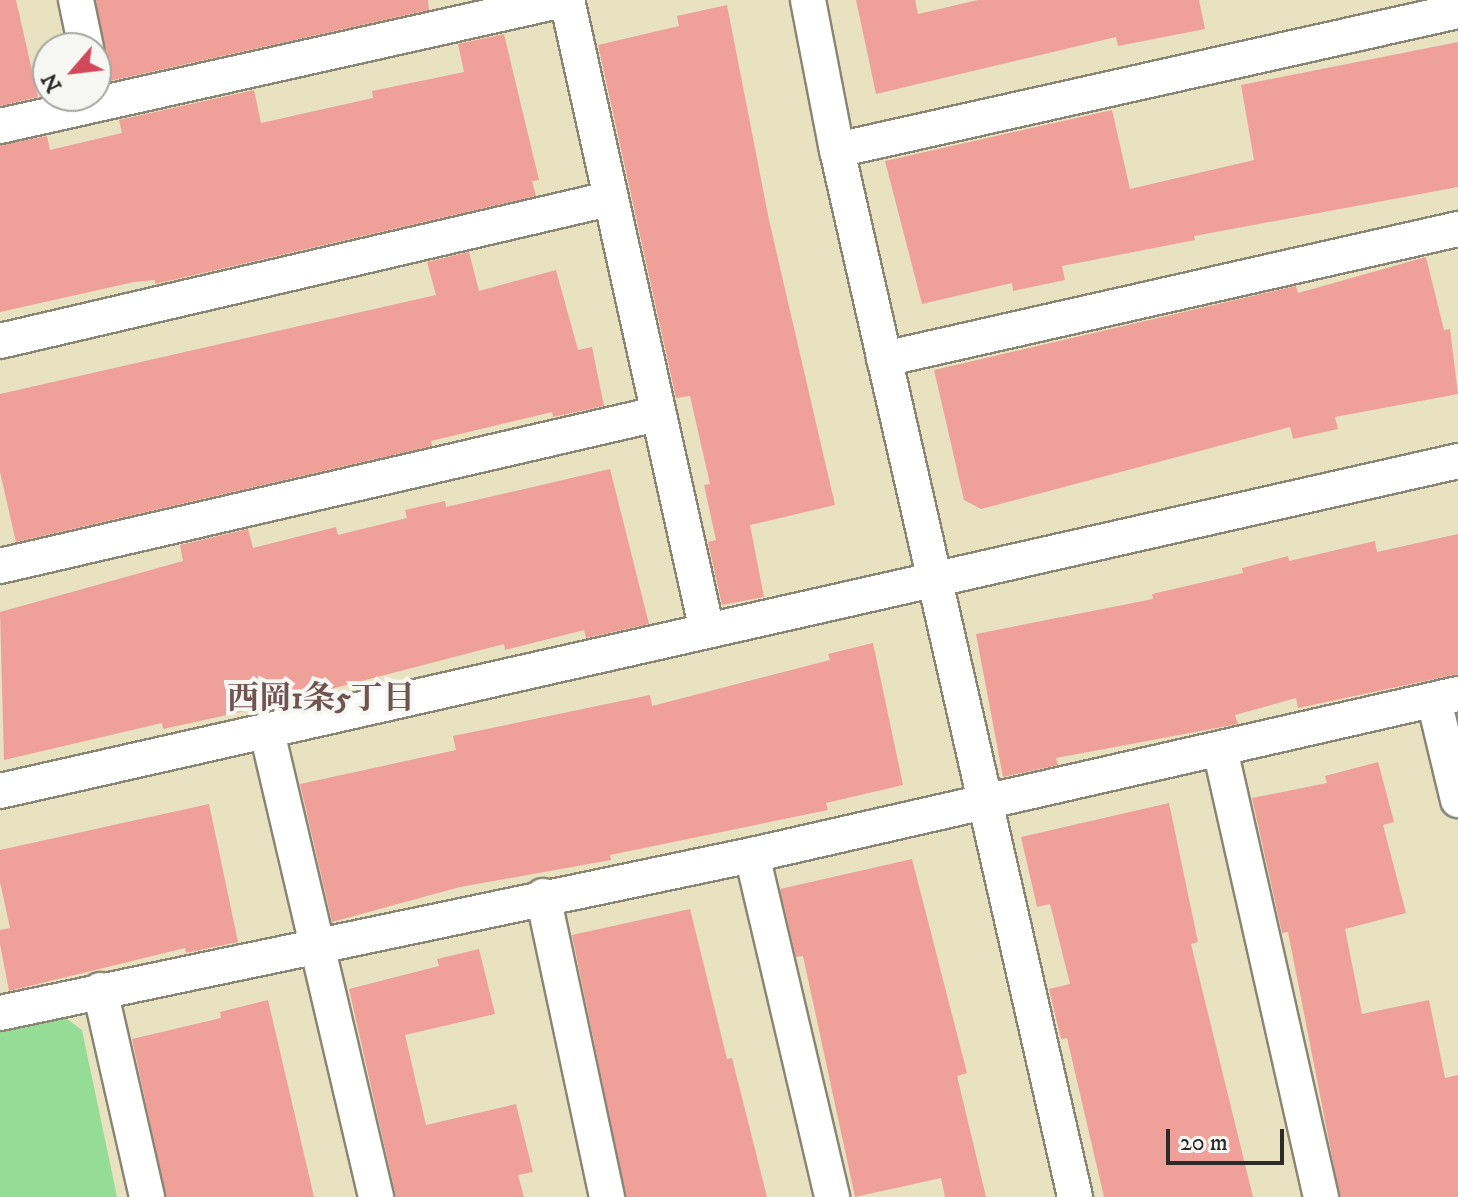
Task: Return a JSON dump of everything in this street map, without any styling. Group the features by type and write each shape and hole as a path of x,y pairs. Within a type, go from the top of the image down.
{"street":[{"path":"76,0 83,32"},
{"path":"112,97 565,0 707,631"},
{"path":"808,0 837,150 1075,1197"},
{"path":"837,150 1458,11"},
{"path":"0,126 52,112"},
{"path":"0,341 609,199"},
{"path":"884,359 1458,229"},
{"path":"0,566 657,414"},
{"path":"0,791 1458,461"},
{"path":"0,1013 543,896 752,855 1446,697 1458,800"},
{"path":"267,732 321,945 376,1197"},
{"path":"1220,749 1321,1197"},
{"path":"752,855 832,1197"},
{"path":"543,896 607,1197"},
{"path":"100,990 147,1197"}],"green space":[{"path":"63,1016 82,1030 117,1197 0,1197 0,1029"}],"building":[{"path":"0,0 16,0 32,71 32,98 0,106"},
{"path":"96,0 428,0 429,10 112,81 112,32 102,32"},
{"path":"856,0 915,0 918,14 978,0 1199,0 1205,29 1118,46 1116,37 876,94"},
{"path":"727,5 769,220 835,505 750,525 764,597 722,605 708,542 716,540 704,485 710,484 690,396 676,398 598,45 679,26 677,16"},
{"path":"504,34 539,180 532,181 536,196 155,284 155,280 134,282 0,312 0,145 47,136 50,150 122,133 119,120 254,90 261,123 373,98 372,91 464,72 458,44"},
{"path":"1458,42 1458,187 1194,236 1195,240 1062,266 1065,280 1013,291 1012,283 922,304 885,161 1112,110 1130,189 1254,160 1241,85"},
{"path":"469,252 479,291 556,270 578,350 592,347 604,406 553,417 552,412 431,441 432,446 16,542 0,472 0,394 436,295 427,262"},
{"path":"1426,257 1444,330 1450,329 1458,394 1335,417 1338,429 1293,439 1290,427 981,509 964,500 934,370 1296,286 1298,293"},
{"path":"610,469 649,624 586,638 584,630 505,650 504,644 250,710 163,729 162,723 4,760 0,612 183,561 180,545 248,529 253,548 336,527 338,535 407,518 405,510 445,501 446,507"},
{"path":"1458,534 1458,674 1298,708 1296,698 1235,715 1238,724 1056,758 1058,765 1003,777 976,634 1153,599 1152,594 1243,573 1242,568 1288,556 1289,561 1375,541 1377,552"},
{"path":"873,643 903,785 826,803 828,810 610,855 611,860 460,887 332,922 300,784 456,750 453,736 650,695 652,706 830,660 828,654"},
{"path":"1378,762 1394,822 1383,825 1406,913 1345,929 1362,1014 1429,1000 1445,1078 1458,1075 1458,1197 1340,1197 1288,932 1282,933 1252,798 1327,783 1325,776"},
{"path":"1169,803 1198,942 1191,944 1253,1197 1104,1197 1067,1038 1061,1039 1049,989 1070,984 1050,904 1037,907 1021,837"},
{"path":"209,804 238,942 186,953 185,948 9,991 0,944 0,930 10,928 0,882 0,850"},
{"path":"912,859 967,1073 957,1076 986,1197 945,1197 941,1178 855,1197 803,956 796,957 780,889"},
{"path":"690,909 727,1059 732,1058 767,1197 626,1197 572,935"},
{"path":"479,949 495,1014 405,1035 426,1125 516,1104 533,1172 518,1175 524,1197 396,1197 349,989 439,966 437,959"},
{"path":"268,1000 314,1197 166,1197 132,1039 221,1018 220,1012"}],"district":[{"name":"西岡1条5丁目","path":"321,699"}]}
